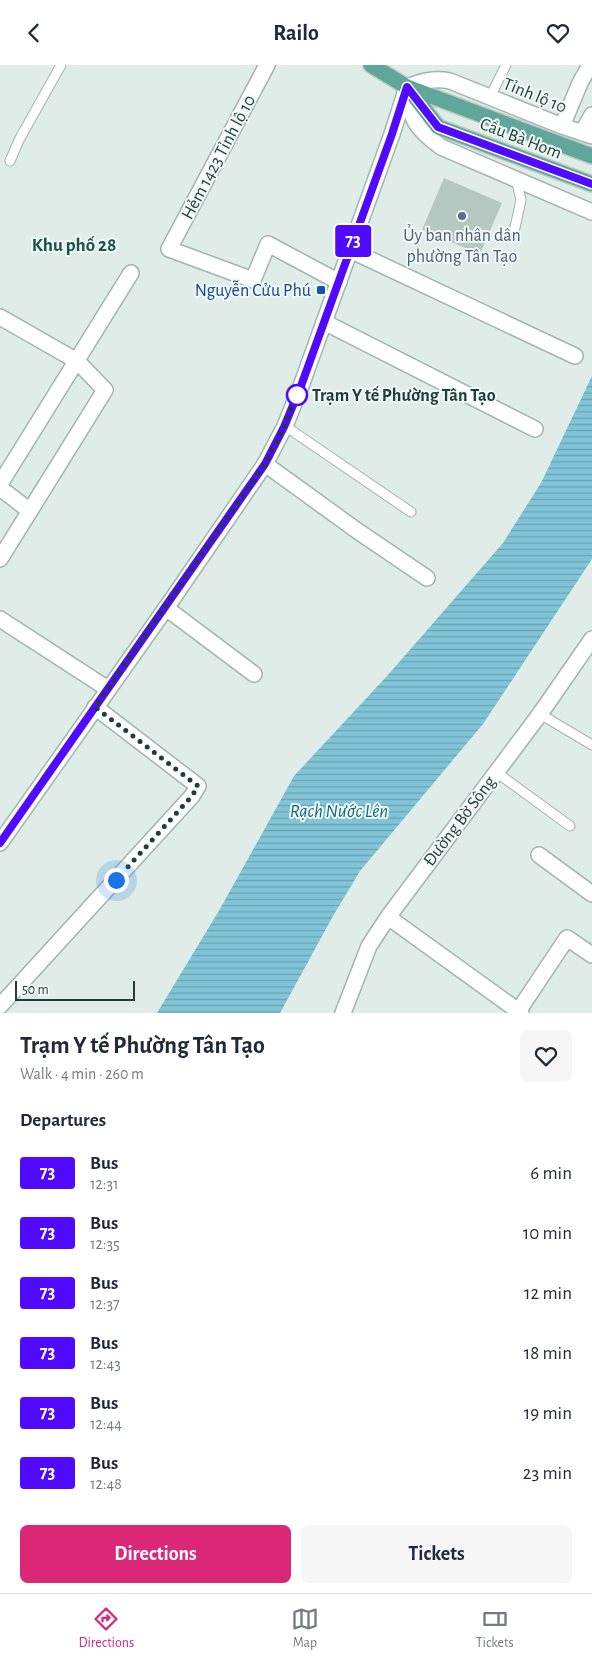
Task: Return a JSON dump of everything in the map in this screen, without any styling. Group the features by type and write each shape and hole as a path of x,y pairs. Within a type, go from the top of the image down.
{"main road":[{"path":"371,65 407,87"},
{"name":"Cầu Bà Hom","path":"407,87 592,156"},
{"name":"Cầu Bà Hom","path":"407,87 438,127 592,185"}],"street":[{"name":"Hẻm 1423 Tỉnh lộ 10","path":"267,65 169,249 253,279 268,244 339,282"},
{"path":"562,127 580,83 590,65"},
{"name":"Tỉnh lộ 10","path":"407,87 423,81 437,79 463,86 562,127 587,135"},
{"path":"407,87 409,108 415,124 425,135 441,147 592,212"},
{"path":"0,843 265,464 284,427 324,322 392,134 407,87"},
{"path":"587,135 592,115"},
{"path":"350,250 575,356"},
{"path":"30,511 0,486 131,273"},
{"path":"0,317 77,361 106,390 0,559"},
{"path":"324,322 535,429"},
{"path":"265,464 426,578"},
{"path":"166,608 254,675"},
{"path":"0,619 108,689"},
{"name":"Đường Bờ Sông","path":"344,1013 369,946 388,917 540,714 592,639"},
{"path":"0,1006 192,796 198,786 95,707"},
{"path":"539,855 592,894"},
{"path":"388,917 519,1012 567,938 592,955"}],"lane":[{"path":"10,161 19,140 61,65"},
{"path":"490,97 506,65"},
{"path":"514,232 521,200 516,178"},
{"path":"284,427 411,513"},
{"path":"540,714 592,745"},
{"path":"496,772 570,826"}],"water":[{"name":"Rạch Nước Lên","path":"592,376 592,559 483,724 360,871 280,1013 157,1013 220,909 294,776 387,676 503,543 541,483"}],"building":[{"name":"Ủy ban nhân dân phường Tân Tạo","path":"444,178 502,203 480,254 422,230"}],"bus line":[{"name":"73","path":"0,843 265,464 284,427 301,386 392,134 407,87 438,127 592,184"}],"place":[{"name":"Ủy ban nhân dân phường Tân Tạo","path":"462,216"},
{"name":"Nguyễn Cửu Phú","path":"321,290"},
{"name":"Trạm Y tế Phường Tân Tạo","path":"297,395"}],"district":[{"name":"Khu phố 28","path":"74,244"}],"route":[{"path":"116,880 192,796 198,786 95,707 171,601 265,464 284,427 297,395"}]}
